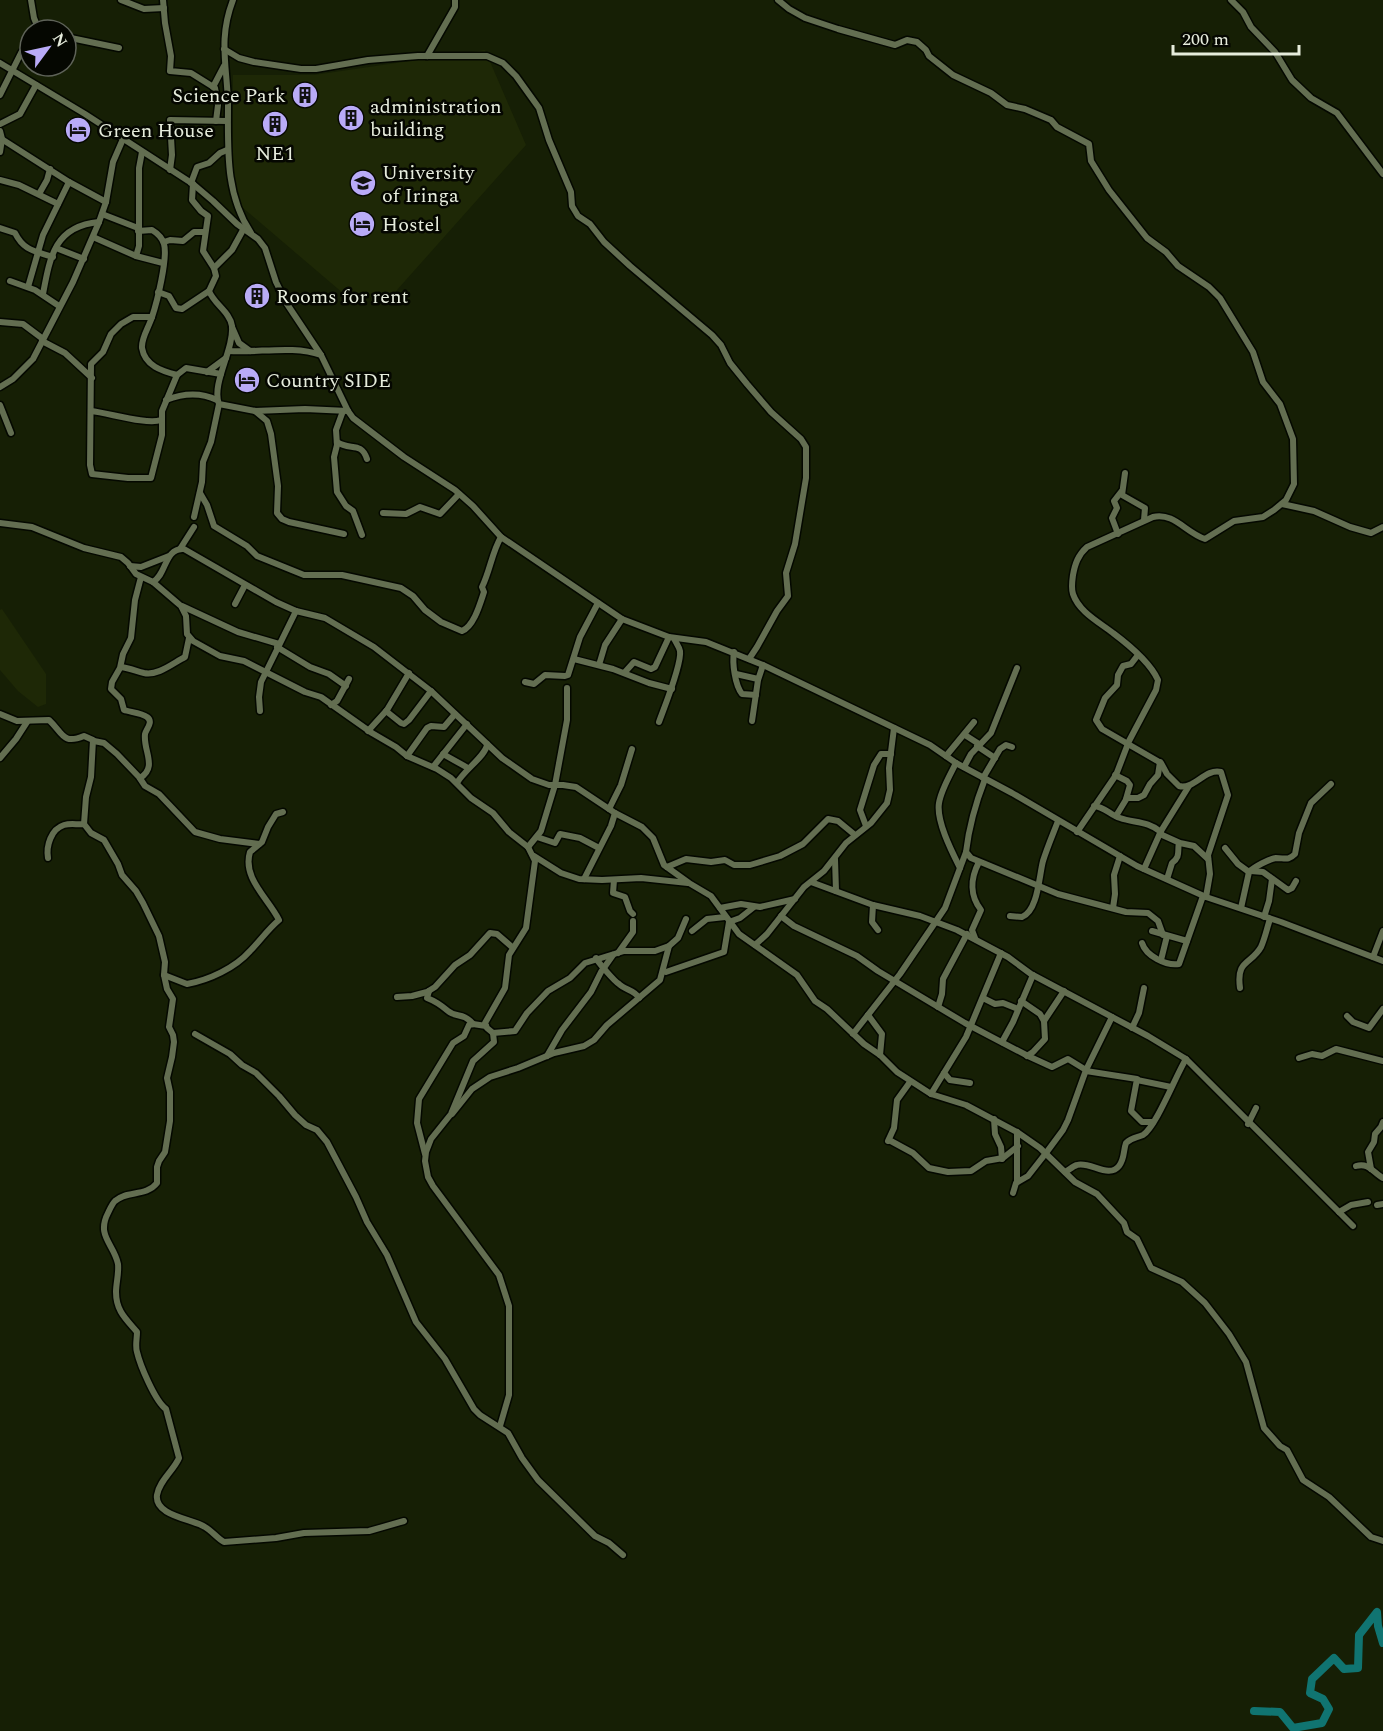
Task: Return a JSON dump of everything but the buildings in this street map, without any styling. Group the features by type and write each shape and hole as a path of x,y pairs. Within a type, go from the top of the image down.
{"street":[{"path":"30,0 35,18"},
{"path":"121,0 144,9 164,8"},
{"path":"164,0 171,56 170,71 190,73 213,87 218,96 216,121"},
{"path":"233,0 226,23 224,66 228,104 227,150 235,203 241,218 253,236 265,248 276,282 287,304 321,355 346,411 370,432 459,494 501,537 622,619 672,637 706,642 764,665 928,744 956,763 1144,869 1204,896 1383,961"},
{"path":"427,56 455,7 455,0"},
{"path":"778,0 805,18 838,29 896,45 907,40 917,42 929,56 953,75 991,93 1007,105 1025,109 1051,120 1057,127 1089,144 1091,161 1112,195 1147,238 1166,252 1178,266 1216,294 1253,352 1263,382 1280,404 1294,443 1294,484 1282,504 1260,518 1234,521 1206,539 1170,517 1160,515 1092,544 1079,555 1072,592 1078,603 1089,615 1138,655 1150,667 1158,680 1156,690 1128,743 1115,775 1077,832"},
{"path":"1231,0 1243,12 1251,27 1275,52 1292,80 1311,98 1337,113 1383,174"},
{"path":"78,39 119,48"},
{"path":"224,49 238,58 254,62 307,69 368,60 427,56 487,56 510,68 539,108 548,136 572,192 573,208 579,216 591,225 604,242 630,266 712,335 721,345 730,363 759,398 804,443 807,458 806,478 795,544 786,573 788,596 749,659"},
{"path":"0,95 18,60"},
{"path":"0,63 192,184 243,230 253,236"},
{"path":"213,87 224,66"},
{"path":"0,124 20,114 36,85"},
{"path":"170,170 172,155 170,120 227,121"},
{"path":"0,131 0,152"},
{"path":"0,387 27,365 43,340 84,259 106,202 113,162 123,139"},
{"path":"1,142 106,202"},
{"path":"158,292 169,296 179,309 186,308 209,291 216,279 214,268 203,251 208,215 201,211 192,200 191,192 197,167 209,163 227,150"},
{"path":"139,257 139,168 142,152"},
{"path":"39,194 50,169"},
{"path":"0,180 15,183 58,204"},
{"path":"28,287 43,235 69,182"},
{"path":"102,214 138,230 152,230 164,242 158,292 142,342 143,352 152,365 177,375"},
{"path":"43,294 56,248 63,236 82,224 99,222"},
{"path":"0,228 15,233 21,245 53,257"},
{"path":"214,268 232,250 243,230"},
{"path":"164,242 183,241 194,232 205,232"},
{"path":"93,237 139,257 163,263"},
{"path":"56,248 84,259"},
{"path":"10,281 43,294 59,306"},
{"path":"209,291 215,303 228,317 241,345 252,352"},
{"path":"152,316 133,317 116,329 103,352 92,364 92,474 151,478 161,439 160,420 177,375 186,368 221,374"},
{"path":"0,320 23,324 43,340 65,353 92,378"},
{"path":"194,518 200,493 203,462 211,442 221,374 228,354 232,326"},
{"path":"207,372 228,354 300,350 321,355"},
{"path":"166,400 189,394 207,395 218,402 255,411 346,411"},
{"path":"0,405 11,434"},
{"path":"91,411 124,416 144,422 160,420"},
{"path":"255,411 267,422 271,434 280,517 289,522 344,534"},
{"path":"346,411 336,430 334,464 337,492 345,506 353,511 362,535"},
{"path":"337,442 344,446 361,448 367,459"},
{"path":"1118,534 1112,518 1117,508 1114,501 1121,492 1125,473"},
{"path":"1121,492 1125,498 1145,508 1144,520"},
{"path":"200,493 207,504 214,526 248,546 257,556 304,575 342,575 398,586 441,622 462,631 471,624 484,592 482,587 492,563 494,549 501,537"},
{"path":"383,513 406,514 420,507 426,507 440,514 459,494"},
{"path":"1282,504 1314,511 1351,528 1371,533 1383,527"},
{"path":"0,523 32,527 84,548 121,557 141,577 153,582 181,606 238,632 278,646 310,667 348,683 336,703 332,705"},
{"path":"130,566 141,567 180,549 194,527"},
{"path":"180,549 211,564 276,602 330,620 410,673 502,758 532,779 549,785 576,787 612,811 642,827 657,845 662,862 667,867 711,896 739,934 797,975 815,1001 827,1009 897,1072 931,1094 966,1105 1017,1132 1046,1153 1076,1182 1097,1194 1116,1214 1127,1232 1139,1242 1151,1268 1182,1282 1212,1311 1245,1359 1264,1428 1278,1444 1287,1450 1303,1480 1327,1495 1371,1537 1383,1541"},
{"path":"153,582 160,576 170,555"},
{"path":"140,778 147,773 150,762 145,750 145,734 150,723 146,716 124,710 121,699 111,690 112,682 121,667 122,657 131,638 135,600 141,577"},
{"path":"235,604 244,585"},
{"path":"525,682 534,684 549,674 567,675 580,637 598,603"},
{"path":"121,667 139,670 146,674 162,669 185,657 189,638 186,616 181,606"},
{"path":"261,711 260,690 266,671 296,610"},
{"path":"599,665 605,645 622,619"},
{"path":"625,672 634,662 651,669 655,668 672,637"},
{"path":"659,722 672,689 680,652 672,637"},
{"path":"189,638 220,656 244,661 305,692 321,697 407,756 433,767 457,783 471,798 493,813 509,832 528,847 534,856 561,873 614,880 641,878 689,883"},
{"path":"734,652 732,663 741,693 756,695"},
{"path":"1138,655 1131,664 1123,666 1118,675 1117,685 1105,698 1096,717 1102,729 1160,762 1179,786 1185,788 1189,786"},
{"path":"574,659 625,672 649,683 672,689"},
{"path":"752,721 758,679 764,665"},
{"path":"964,767 978,745 991,732 1017,668"},
{"path":"368,730 386,711 410,673"},
{"path":"736,674 758,679"},
{"path":"528,847 537,837 544,822 555,785 567,720 567,688"},
{"path":"386,711 400,723 405,723 430,691"},
{"path":"0,714 10,719 27,722 49,720 62,737 75,740 84,736 104,743 117,753 145,786 159,794 195,832 220,839 259,844"},
{"path":"407,756 427,728 444,727 455,714"},
{"path":"0,758 27,722"},
{"path":"946,756 974,722"},
{"path":"433,767 467,724"},
{"path":"755,945 795,899 835,859 846,843 880,814 889,797 894,728"},
{"path":"964,735 995,758"},
{"path":"94,741 84,824 91,833 104,840 122,875 143,903 159,936 165,962 164,975 167,989 173,999 169,1027 174,1038 166,1078 170,1089 171,1113 165,1152 159,1161 157,1183 153,1188 121,1197 115,1201 104,1222 106,1241 118,1264 116,1292 119,1307 124,1320 136,1332 138,1355 149,1384 160,1405 166,1409 179,1458 158,1490 156,1499 159,1506 173,1515 203,1526 224,1542 276,1538 304,1533 369,1531 404,1521"},
{"path":"457,783 468,768 485,752 487,744"},
{"path":"853,1034 895,980 950,899 966,852 984,779 1004,746 1012,747"},
{"path":"586,877 611,826 612,811 632,749"},
{"path":"443,754 468,768"},
{"path":"866,826 860,810 874,765 882,754 891,754"},
{"path":"1126,799 1142,796 1158,775 1160,762"},
{"path":"956,763 940,800 939,810 947,839 960,868"},
{"path":"1142,943 1148,953 1172,964 1179,964 1204,896 1210,874 1208,859 1227,799 1228,791 1219,770 1200,777 1189,786 1160,833 1144,869"},
{"path":"1115,775 1130,785 1126,799 1116,816"},
{"path":"1241,908 1250,871 1272,859 1293,857 1300,829 1311,803 1331,784"},
{"path":"1094,806 1102,807 1116,816 1149,824 1179,843 1196,848 1208,859"},
{"path":"164,975 187,984 215,975 248,953 279,920 262,896 249,871 249,854 264,838 276,814 283,812"},
{"path":"667,867 686,859 711,862 725,860 734,865 750,865 780,856 803,844 828,819 838,821 855,835"},
{"path":"1010,916 1018,917 1028,914 1039,886 1044,860 1058,821"},
{"path":"48,858 46,848 57,829 64,825 84,824"},
{"path":"537,837 555,843 560,834 568,834 599,848"},
{"path":"1167,879 1172,863 1179,854 1179,843"},
{"path":"1225,848 1238,864 1250,871 1260,871 1280,886 1290,890 1296,881"},
{"path":"966,852 979,862 1058,894 1153,916 1161,924 1165,935 1161,960"},
{"path":"486,1026 487,1019 505,988 512,947 526,928 532,893 534,856"},
{"path":"1113,908 1114,875 1120,856"},
{"path":"835,859 836,891"},
{"path":"976,939 972,930 981,910 974,902 972,891 979,862"},
{"path":"1240,988 1239,978 1243,965 1260,947 1267,918 1272,879"},
{"path":"546,1056 562,1030 591,992 604,968 633,932 633,917 625,897 613,893 614,880"},
{"path":"811,882 967,934 1001,953 1033,975 1185,1059 1353,1226"},
{"path":"692,931 707,919 741,916 754,907 795,899"},
{"path":"720,908 741,904 754,907"},
{"path":"873,904 872,922 878,930"},
{"path":"781,916 795,926 857,956 938,1007 1027,1056 1052,1067 1068,1059 1086,1070 1172,1087"},
{"path":"493,1033 515,1031 527,1013 548,991 574,975 585,963 615,954 636,950 655,951 669,946 678,938 686,919"},
{"path":"666,972 724,952 727,919"},
{"path":"1152,931 1187,941"},
{"path":"1372,957 1383,931"},
{"path":"398,997 429,991 438,985 455,965 470,955 490,933 497,934 512,947"},
{"path":"938,1007 943,979 967,934"},
{"path":"657,984 669,946"},
{"path":"931,1094 959,1049 1001,953"},
{"path":"596,958 617,983 635,993 639,998"},
{"path":"425,1156 431,1139 472,1089 490,1077 546,1056 589,1044 607,1025 662,982 666,972 665,958"},
{"path":"1002,1042 1033,975"},
{"path":"1132,1028 1139,1013 1144,988"},
{"path":"429,991 427,998 445,1006 448,1011 467,1017 473,1024"},
{"path":"1044,1021 1064,991"},
{"path":"983,998 994,1004 1003,1003 1018,1010"},
{"path":"1021,1001 1040,1014 1044,1021 1045,1039 1027,1056"},
{"path":"1347,1016 1353,1022 1370,1028 1383,1009"},
{"path":"868,1015 882,1034 880,1055"},
{"path":"1017,1182 1028,1176 1063,1130 1086,1070 1112,1017"},
{"path":"451,1114 473,1062 494,1042 493,1033 486,1026 473,1024 468,1027 464,1036 453,1043 419,1099 417,1123 430,1181 499,1275 509,1305 509,1395 500,1426"},
{"path":"195,1034 230,1054 242,1065 256,1073 306,1125 318,1130 336,1158 367,1222 386,1252 400,1290 419,1328 444,1359 474,1409 508,1433 538,1480 595,1536 609,1543 622,1555"},
{"path":"1299,1058 1312,1054 1322,1056 1336,1049 1383,1061"},
{"path":"1065,1172 1080,1165 1102,1170 1116,1169 1124,1156 1126,1143 1133,1137 1143,1134 1153,1122 1185,1059"},
{"path":"944,1073 950,1080 970,1083"},
{"path":"1137,1080 1131,1110 1142,1122 1153,1122"},
{"path":"910,1082 897,1100 894,1128 888,1142 913,1153 929,1168 948,1172 969,1171 986,1161 1002,1159 1018,1146"},
{"path":"1248,1124 1256,1108"},
{"path":"994,1119 995,1134 1001,1147 1002,1159"},
{"path":"1371,1168 1368,1152 1383,1122"},
{"path":"1013,1193 1017,1182 1017,1132"},
{"path":"1356,1166 1363,1165 1371,1168 1383,1178"},
{"path":"1338,1212 1351,1205 1368,1202"}],"shaded area":[{"name":"University of Iringa","path":"485,50 526,145 389,299 344,294 236,202 233,164 233,75 314,75"},
{"path":"2,609 46,674 46,704 38,707 18,691 0,670 0,610"}],"waterway":[{"path":"1254,1711 1280,1712 1293,1728 1322,1723 1329,1709 1323,1699 1310,1693 1312,1679 1334,1658 1344,1669 1358,1668 1359,1635 1377,1612 1383,1643"}],"place":[{"name":"Science Park","path":"305,95"},
{"name":"administration building","path":"351,118"},
{"name":"NE1","path":"275,124"},
{"name":"Green House","path":"78,130"},
{"name":"University of Iringa","path":"363,183"},
{"name":"Hostel","path":"362,224"},
{"name":"Rooms for rent","path":"257,296"},
{"name":"Country SIDE","path":"247,380"}]}
